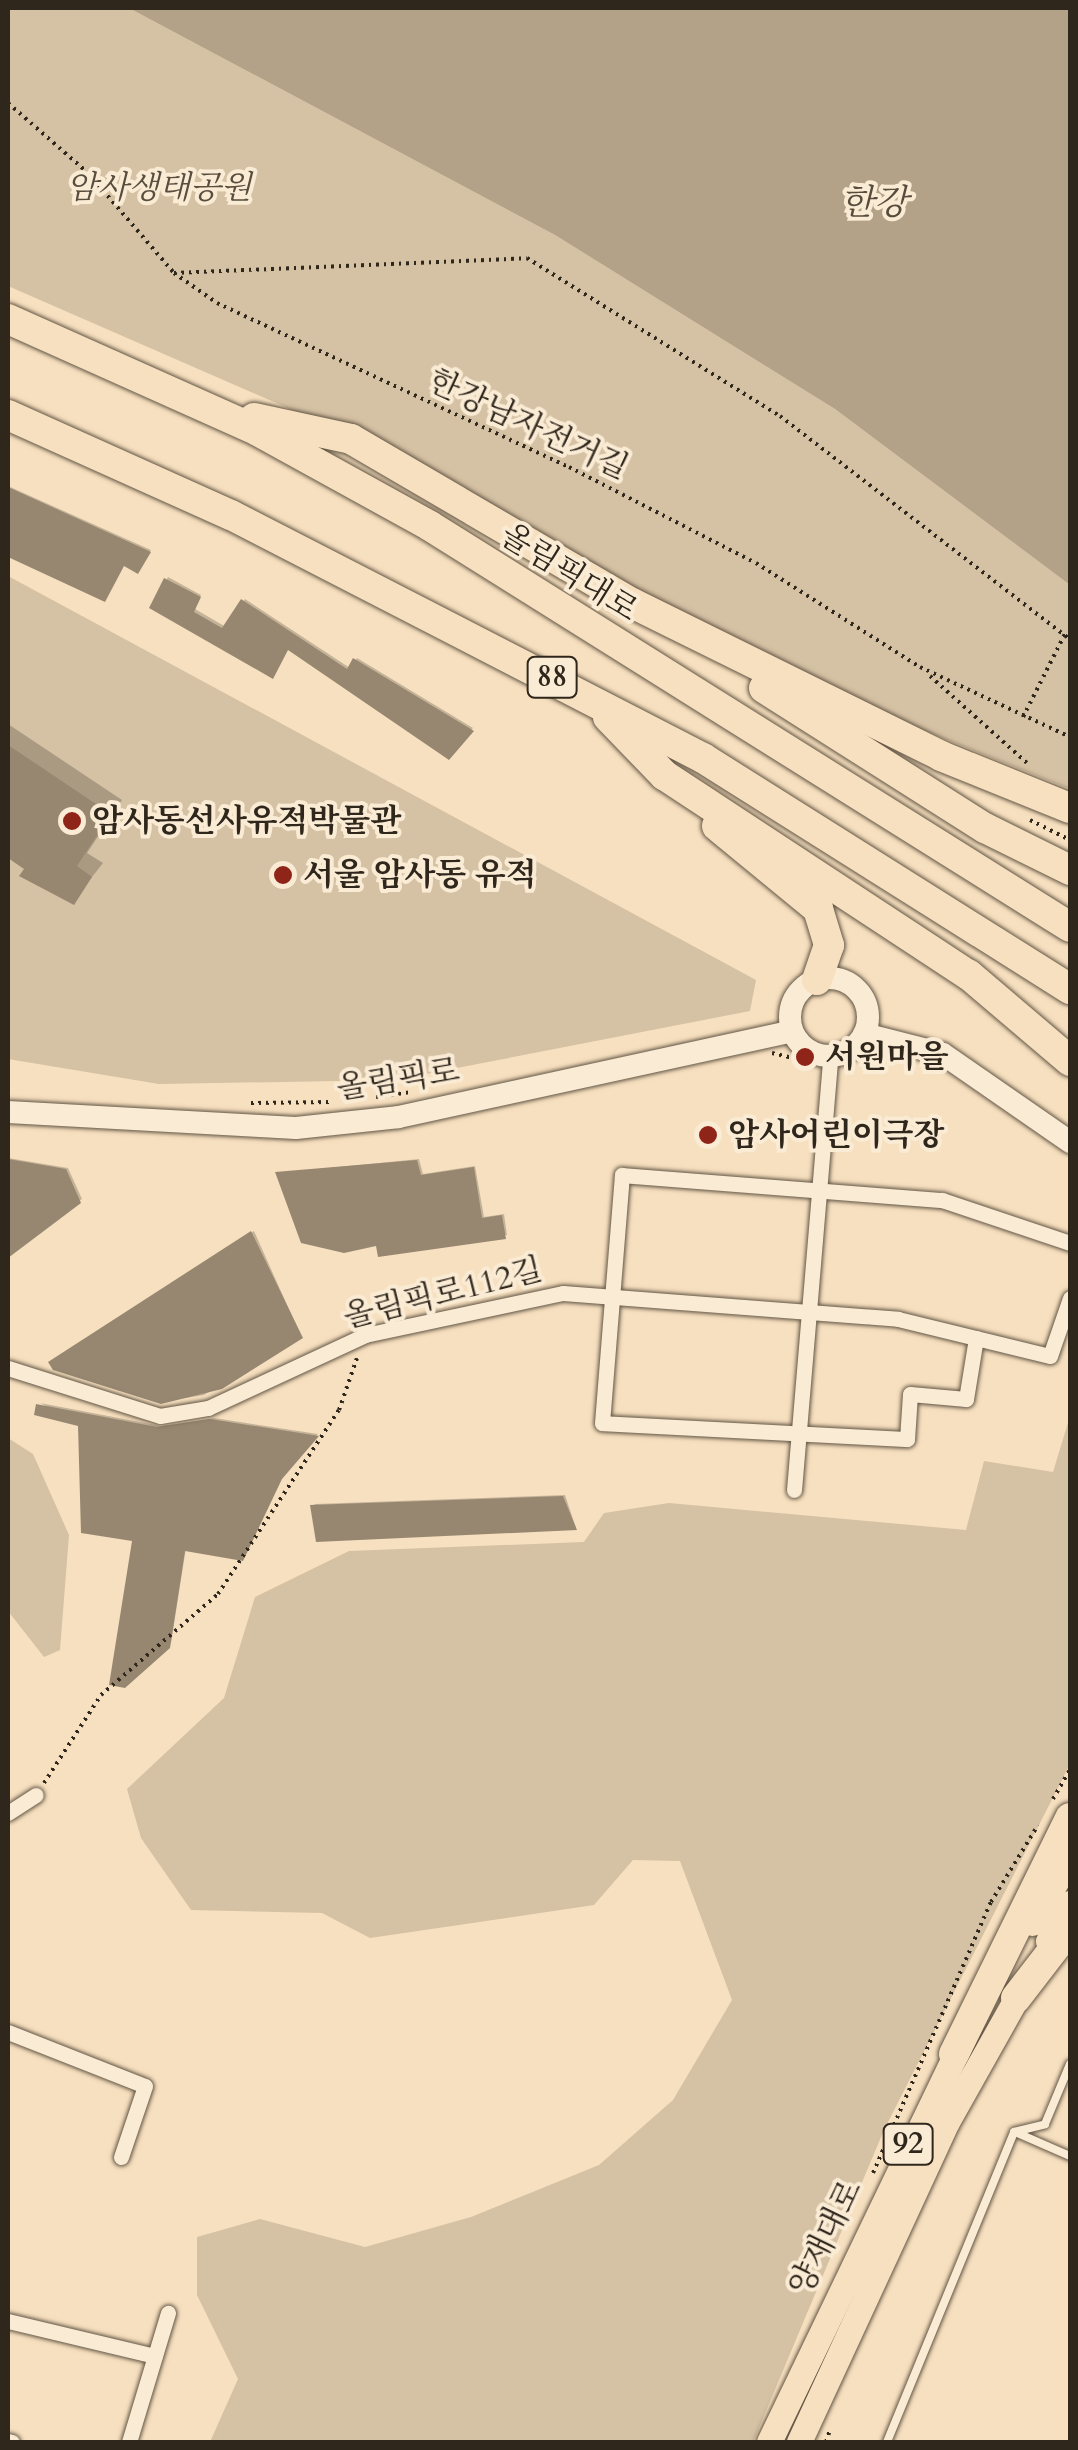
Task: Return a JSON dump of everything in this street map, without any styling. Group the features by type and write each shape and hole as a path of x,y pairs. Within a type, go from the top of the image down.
{"highway":[{"name":"올림픽대로","path":"8,319 207,407 430,526 1070,927"},
{"path":"207,407 351,440 632,603 898,774 1070,870"},
{"name":"88","path":"8,415 231,515 588,696 1070,989"},
{"path":"632,603 942,756 1070,808"},
{"path":"588,696 664,775 818,910 829,944 817,980"},
{"path":"664,775 969,974 1070,1060"},
{"path":"954,2054 1054,1814"},
{"path":"1016,1998 1070,1928"}],"main road":[{"path":"867,1043 861,996 842,981 817,980 792,1006 792,1030 807,1050 829,1060 867,1043 943,1054 1070,1142"},
{"name":"올림픽로","path":"8,1112 296,1128 399,1117 792,1030"},
{"name":"양재대로","path":"769,2442 954,2054 1070,1858"},
{"name":"양재대로","path":"799,2442 939,2139 1070,1903"}],"street":[{"path":"794,1490 829,1060"},
{"path":"976,1338 966,1400 910,1394 906,1439 602,1423 622,1175 942,1200 1070,1243"},
{"name":"올림픽로112길","path":"8,1368 160,1416 208,1408 365,1335 563,1293 809,1311 976,1338 1050,1356 1070,1298"},
{"path":"8,1814 36,1795"},
{"path":"8,2032 145,2086 121,2157"},
{"path":"129,2442 168,2313"},
{"path":"8,2321 155,2356"}],"lane":[{"path":"1014,2132 1045,2124 1070,2064"},
{"path":"1014,2132 1070,2156"},
{"path":"888,2442 1014,2132"}],"path":[{"name":"한강남자전거길","path":"8,103 88,172 174,273 245,319 756,562 920,667 1070,736"},
{"path":"174,273 527,258 780,416 1070,638"},
{"path":"1023,717 1065,634"},
{"path":"920,667 1041,775"},
{"path":"765,1037 774,1058 829,1060 867,1043"},
{"path":"364,1099 419,1090"},
{"path":"229,1104 346,1102"},
{"path":"36,1795 101,1695 218,1594 340,1410 365,1335"},
{"path":"865,2190 991,1902 1054,1814 1070,1770"},
{"path":"826,2442 832,2426"}],"green space":[{"name":"암사생태공원","path":"8,8 129,8 555,235 835,409 1070,585 1070,789 831,693 354,437 8,286"},
{"name":"서울 암사동 유적","path":"8,576 756,980 750,1011 395,1080 159,1084 8,1059"},
{"path":"1070,1416 1070,1764 884,2130 753,2442 210,2442 238,2379 197,2295 197,2237 260,2219 365,2247 471,2217 599,2165 673,2100 732,2000 680,1861 633,1860 594,1905 370,1938 322,1913 191,1910 141,1838 127,1789 224,1698 255,1597 349,1551 584,1542 604,1513 669,1503 966,1530 984,1461 1053,1472"},
{"path":"8,1438 33,1454 69,1535 60,1650 44,1657 8,1611"}],"water":[{"name":"한강","path":"129,8 1070,8 1070,585 835,409 555,235"}],"building":[{"path":"8,487 151,552 138,574 124,566 105,602 8,557"},
{"path":"164,578 201,597 194,612 222,628 241,599 347,669 353,658 474,731 449,760 288,650 273,679 149,608"},
{"name":"암사동선사유적박물관","path":"8,745 111,814 77,866 92,877 74,905 19,876 24,869 8,858"},
{"path":"8,1159 66,1169 81,1203 8,1258"},
{"path":"417,1160 421,1175 474,1167 482,1218 502,1215 506,1239 378,1257 376,1246 344,1253 301,1243 275,1172"},
{"path":"251,1231 303,1338 222,1389 161,1404 53,1370 48,1362"},
{"path":"36,1404 157,1427 210,1419 319,1436 282,1479 243,1561 185,1551 170,1648 125,1688 109,1685 132,1541 81,1533 78,1426 34,1415"},
{"path":"563,1496 577,1530 316,1542 310,1505"}],"place":[{"name":"암사동선사유적박물관","path":"72,821"},
{"name":"서울 암사동 유적","path":"283,875"},
{"name":"서원마을","path":"805,1057"},
{"name":"암사어린이극장","path":"708,1135"}]}
